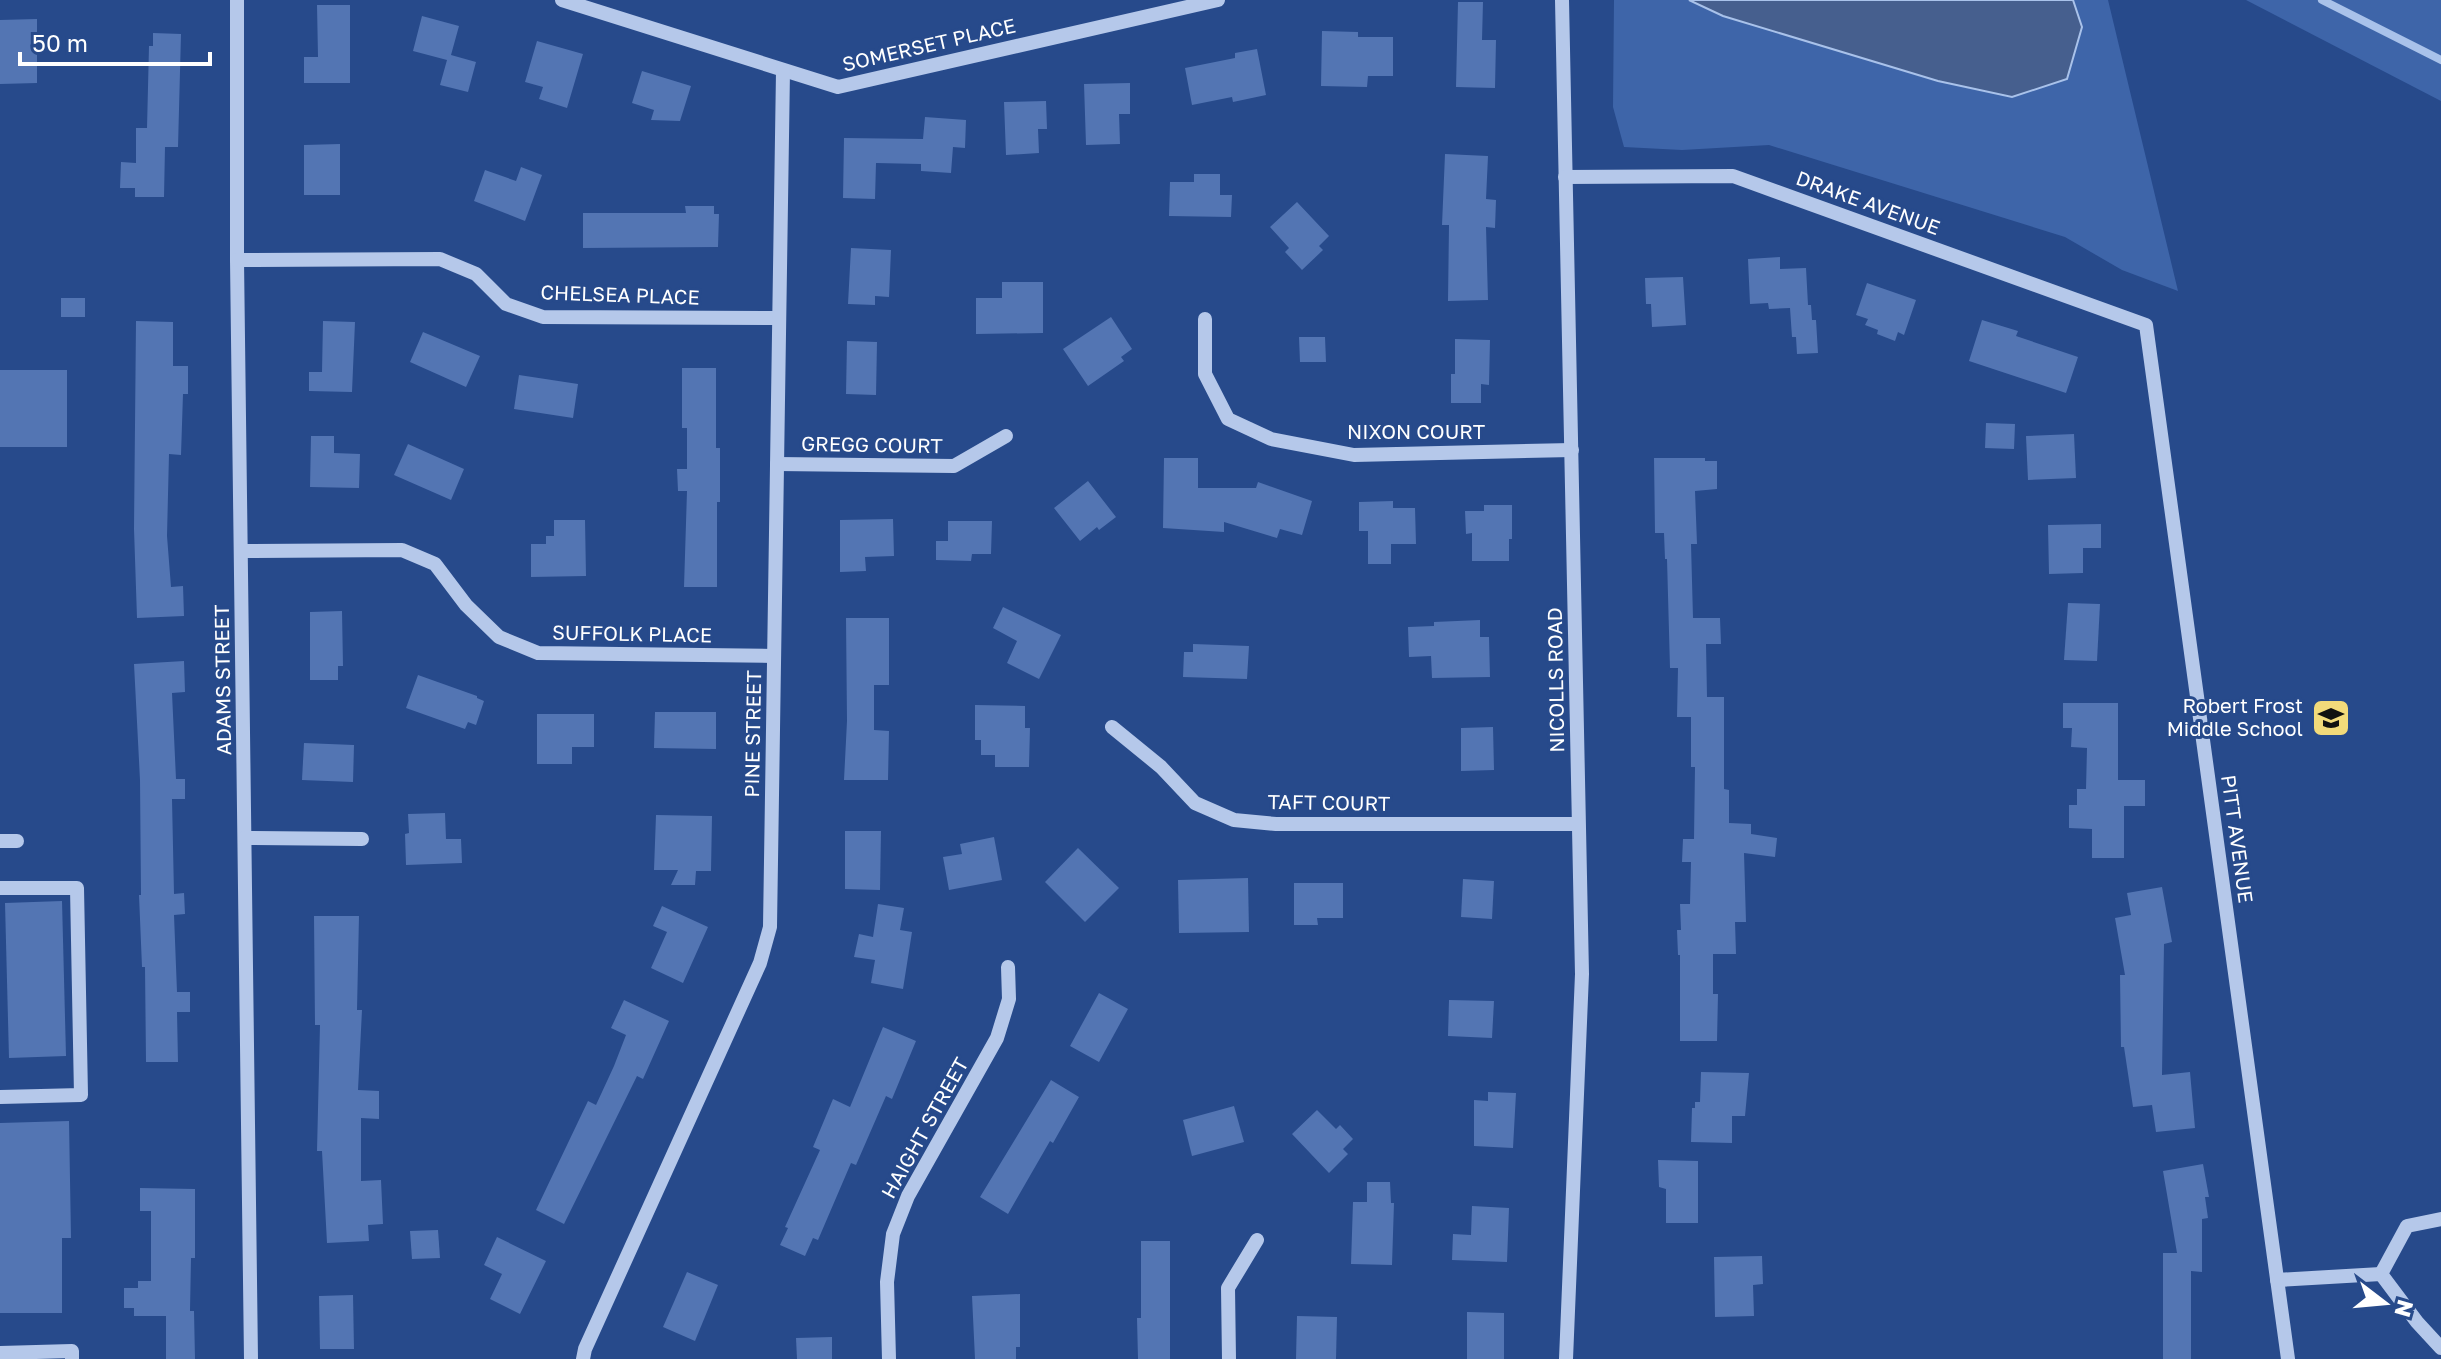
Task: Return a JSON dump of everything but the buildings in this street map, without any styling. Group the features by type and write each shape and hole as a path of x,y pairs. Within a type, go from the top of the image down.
{"street":[{"name":"ADAMS STREET","path":"237,0 237,260 251,1359"},
{"name":"SOMERSET PLACE","path":"562,0 838,87 1218,0"},
{"name":"NICOLLS ROAD","path":"1562,0 1582,974 1566,1359"},
{"name":"PINE STREET","path":"583,1359 760,963 770,927 783,71"},
{"name":"DRAKE AVENUE","path":"1565,177 1733,176 2146,325"},
{"name":"CHELSEA PLACE","path":"237,260 440,259 476,274 506,304 543,317 778,318"},
{"name":"NIXON COURT","path":"1205,319 1205,374 1228,419 1271,439 1354,455 1572,450"},
{"name":"PITT AVENUE","path":"2146,325 2288,1359"},
{"name":"GREGG COURT","path":"777,464 954,466 1006,436"},
{"name":"SUFFOLK PLACE","path":"241,551 402,550 435,564 466,605 499,637 538,653 774,656"},
{"name":"TAFT COURT","path":"1112,727 1161,767 1195,803 1234,820 1276,824 1578,824"},
{"path":"245,838 362,839"},
{"path":"0,841 17,841"},
{"path":"0,888 77,888 81,1095 0,1097"},
{"name":"HAIGHT STREET","path":"889,1359 887,1282 893,1234 908,1196 997,1038 1009,999 1008,967"},
{"path":"2381,1274 2407,1226 2441,1219"},
{"path":"1229,1359 1228,1288 1257,1240"},
{"path":"2277,1280 2381,1274"},
{"path":"2381,1274 2441,1348"},
{"path":"0,1353 72,1351 72,1359"}],"shaded area":[{"path":"1614,0 2108,0 2178,291 2122,270 2065,237 1769,145 1682,150 1624,147 1613,107"},
{"path":"1689,0 2073,0 2082,27 2067,79 2012,97 1938,81 1723,16"},
{"path":"2246,0 2441,0 2441,101"}],"waterway":[{"path":"2322,0 2441,60"}],"place":[{"name":"Robert Frost Middle School","path":"2331,718"}]}
